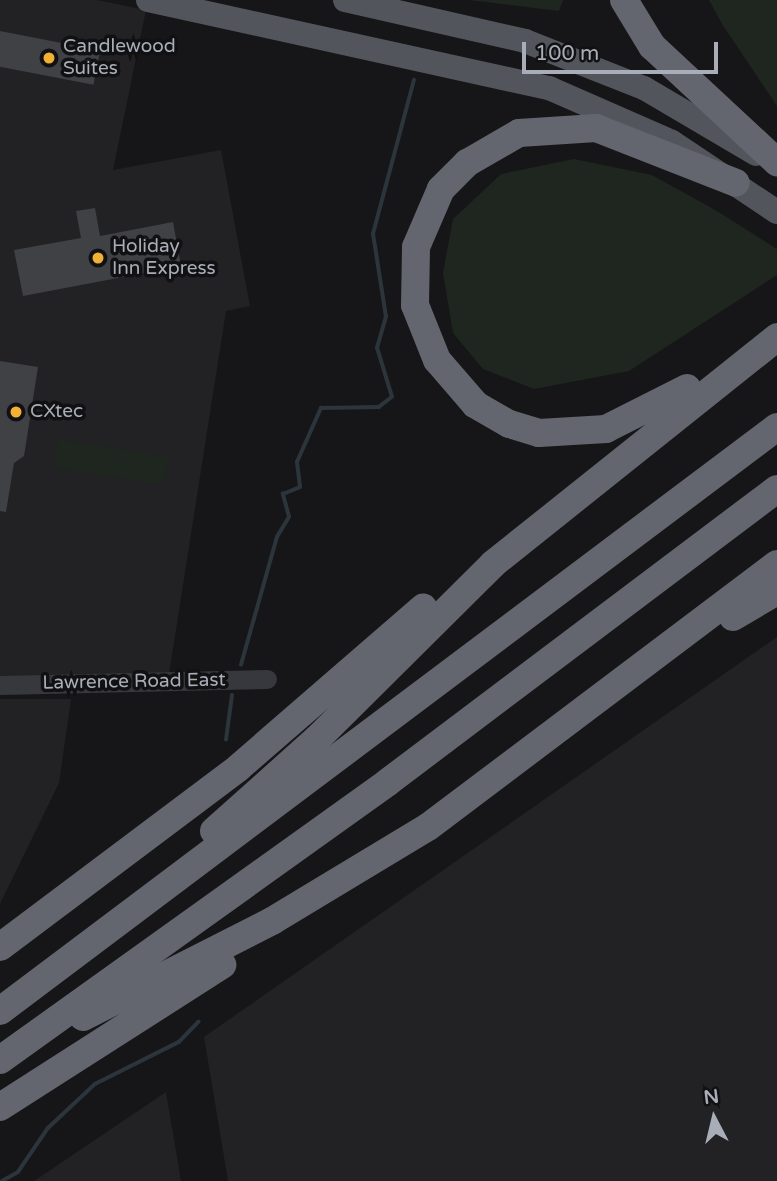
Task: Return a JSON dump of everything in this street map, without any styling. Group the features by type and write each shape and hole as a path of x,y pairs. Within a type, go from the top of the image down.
{"highway":[{"path":"624,0 652,46 777,162"},
{"path":"736,183 596,128 519,133 467,163 427,214 412,285 418,317 437,360 475,404 509,424 572,434 634,418 777,330"},
{"path":"82,950 317,739 493,564 618,461 777,337"},
{"path":"0,1011 777,427"},
{"path":"0,947 164,826 465,573 618,461"},
{"path":"1,1059 388,782 777,489"},
{"path":"0,1107 274,932 329,890 428,827 777,564"},
{"path":"613,688 777,591"},
{"path":"1,1059 329,890"}],"main road":[{"path":"148,0 226,8 549,88 636,123 736,183 777,212"},
{"path":"345,0 525,41 600,69 708,123 777,167"}],"street":[{"name":"Lawrence Road East","path":"0,685 267,679"}],"shaded area":[{"path":"0,0 97,0 146,10 113,170 221,150 250,306 226,311 169,674 0,677"},
{"path":"469,0 563,0 559,11"},
{"path":"709,0 777,0 777,106 722,24"},
{"path":"574,159 652,175 717,211 777,249 777,275 629,371 534,389 483,369 453,333 443,273 453,219 501,174"},
{"path":"58,439 169,457 164,485 53,468"},
{"path":"777,637 777,1181 228,1181 204,1037"},
{"path":"0,699 71,699 59,783 0,904"},
{"path":"166,1092 181,1181 34,1181"}],"building":[{"name":"Candlewood Suites","path":"0,31 100,50 93,85 0,67"},
{"name":"Holiday Inn Express","path":"95,208 100,236 173,222 181,266 23,296 14,250 81,238 76,211"},
{"name":"CXtec","path":"0,361 38,367 24,456 14,463 6,512 0,511"}],"waterway":[{"path":"241,665 277,537 289,517 283,494 300,487 297,462 321,408 379,407 392,397 377,348 386,317 373,234 414,80"},
{"path":"226,740 232,695"},
{"path":"2,1181 18,1172 48,1128 95,1084 179,1042 198,1022"}],"place":[{"name":"Candlewood Suites","path":"49,58"},
{"name":"Holiday Inn Express","path":"98,258"},
{"name":"CXtec","path":"16,412"}]}
